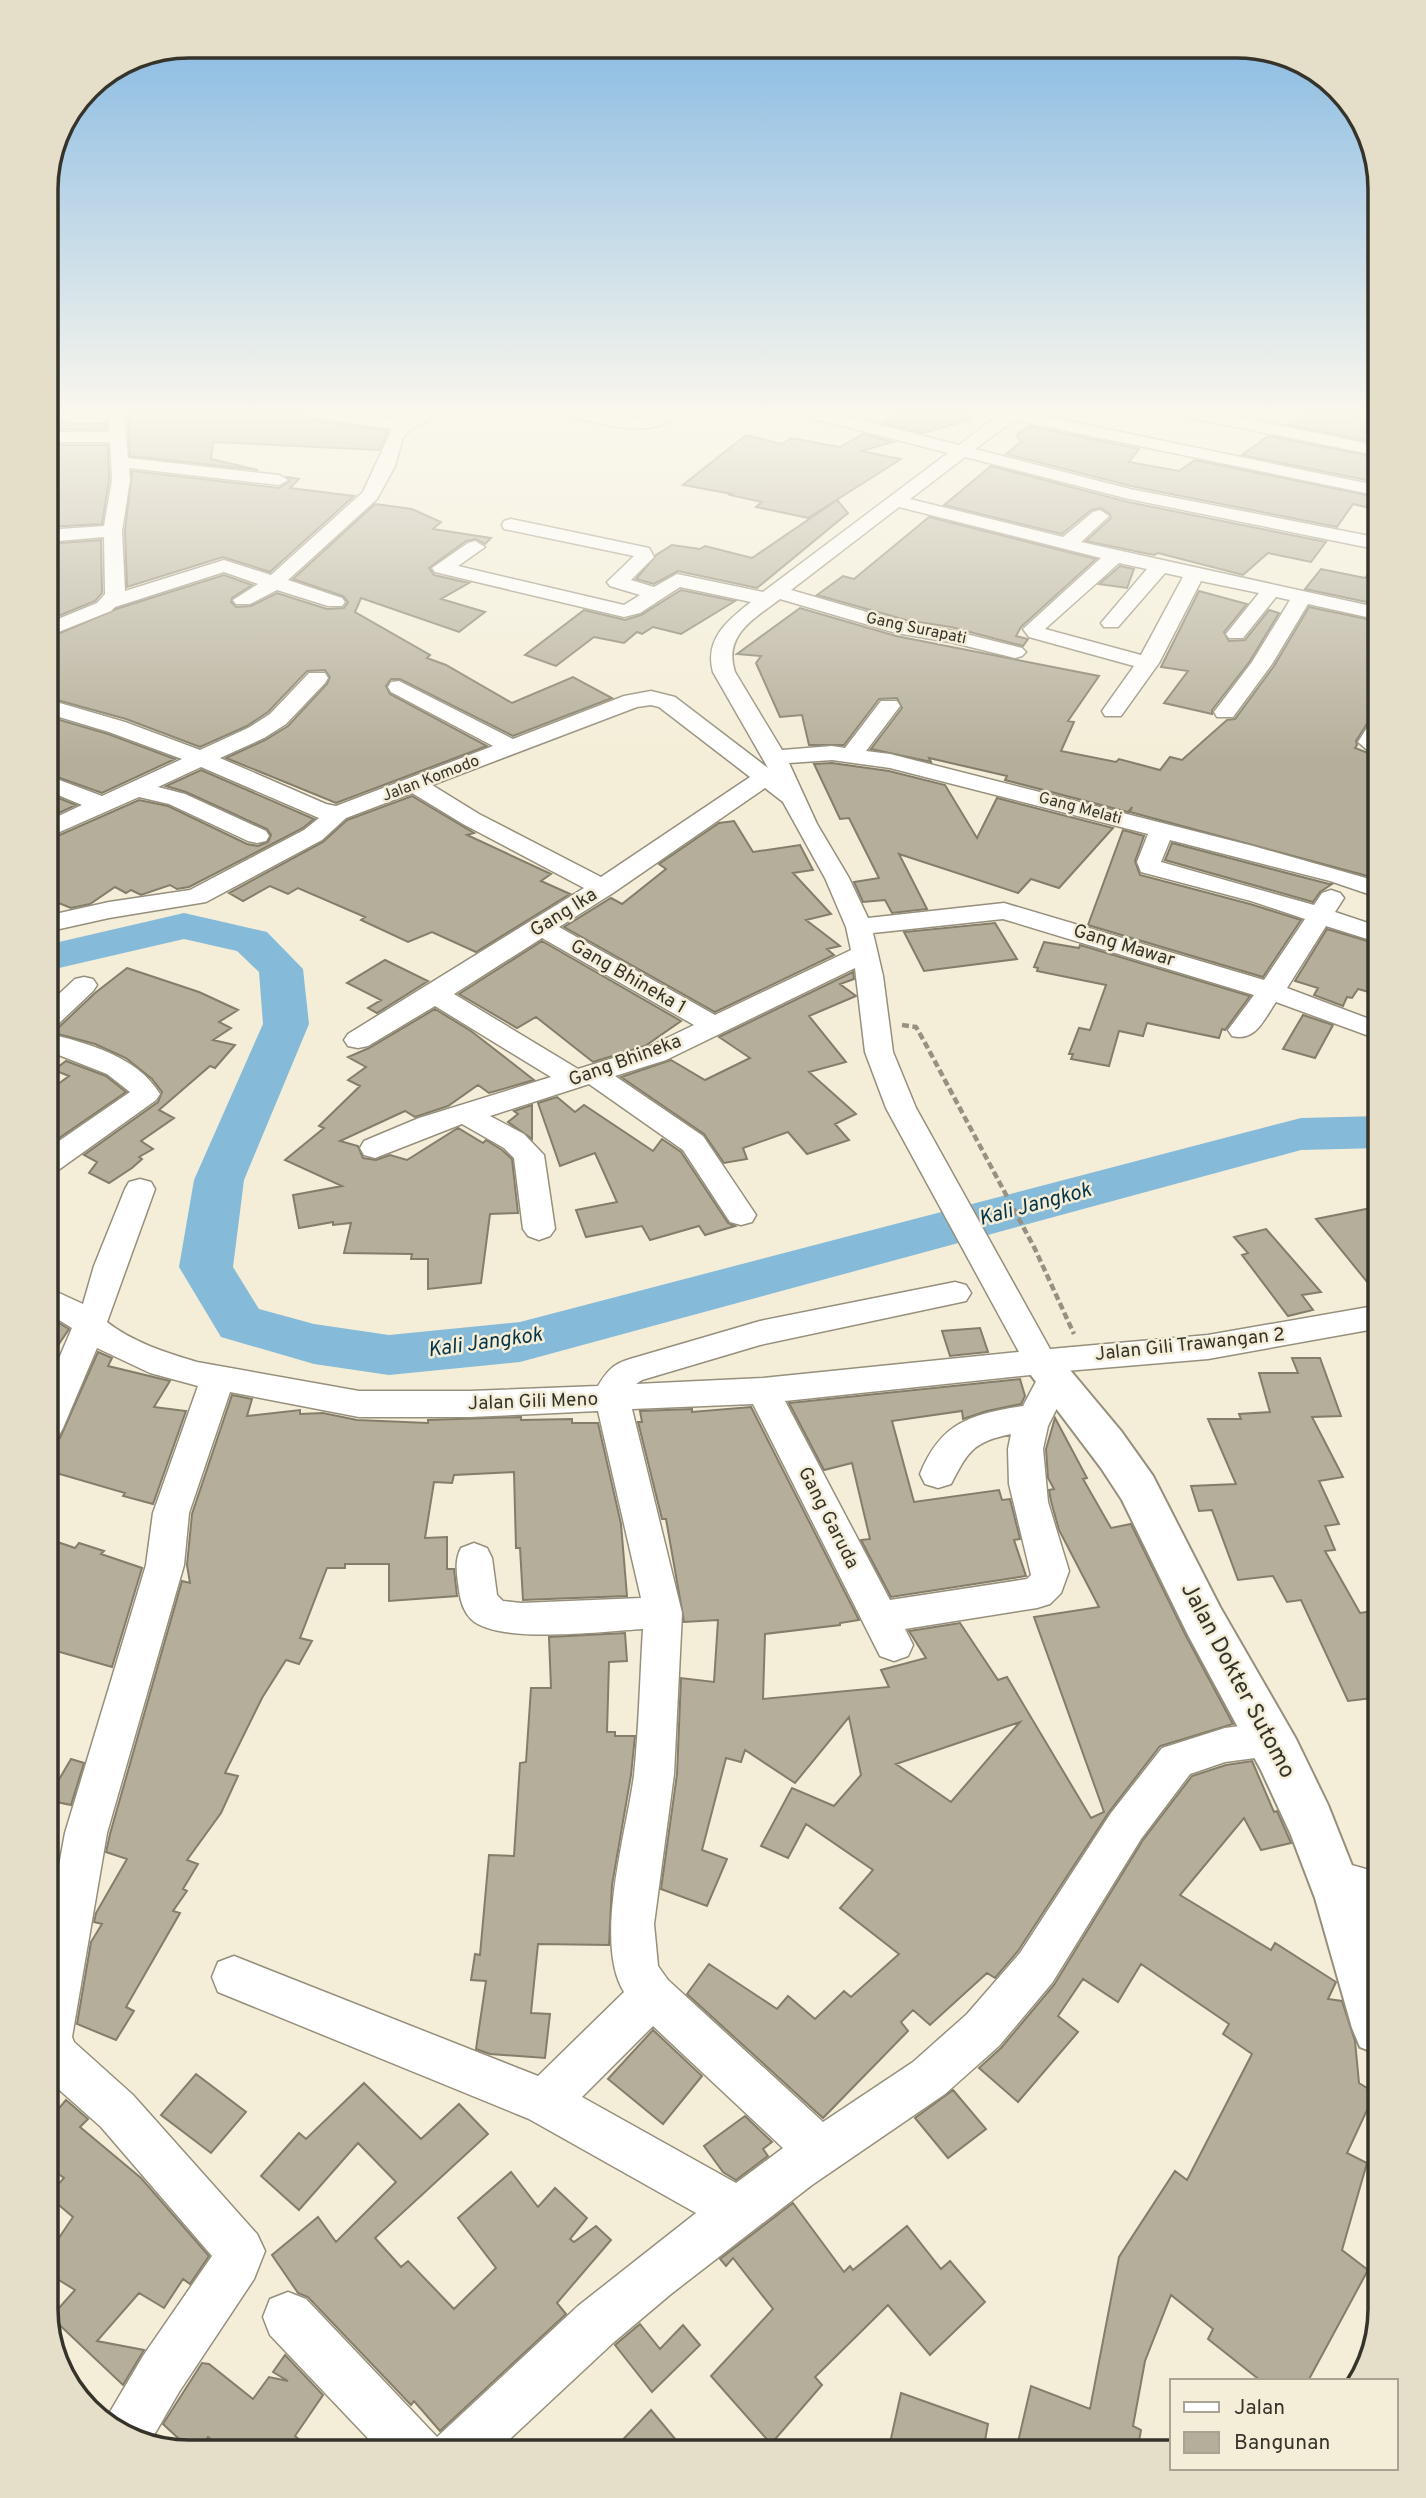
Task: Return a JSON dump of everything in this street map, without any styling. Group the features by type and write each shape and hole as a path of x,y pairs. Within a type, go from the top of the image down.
{"main road":[{"name":"Jalan Dokter Sutomo","path":"1054,1379 1111,1448 1138,1488 1192,1597 1270,1740 1334,1880 1368,1984"}],"street":[{"path":"243,600 274,583 334,529"},
{"path":"528,529 642,552 645,557 617,582 654,593"},
{"path":"770,767 723,672 719,658 722,644 731,630 860,529"},
{"path":"1005,529 1194,574 1368,611"},
{"path":"1066,544 1085,529"},
{"path":"1303,529 1368,541"},
{"path":"58,535 113,531 115,595 111,602"},
{"name":"Gang Surapati","path":"475,547 442,568 624,611 633,609 673,581 682,580 772,596 903,629 950,636 1016,652"},
{"path":"1115,556 1033,629 1036,633 1148,663"},
{"path":"58,626 111,602 224,566 335,602"},
{"path":"1111,623 1160,566"},
{"path":"1113,711 1148,663 1174,620 1194,574"},
{"path":"1236,635 1271,591"},
{"path":"1226,712 1261,664 1302,597"},
{"path":"58,825 256,733 278,719 317,678"},
{"path":"400,687 513,748"},
{"name":"Jalan Komodo","path":"338,813 416,786 632,701 654,698 667,702 770,767 793,799 837,878 862,940"},
{"path":"852,754 889,706"},
{"path":"58,709 204,758 321,811 338,813"},
{"name":"Gang Melati","path":"770,767 832,753 852,754 1004,788 1368,886"},
{"name":"Gang Ika","path":"358,1040 436,995 604,888 770,767"},
{"path":"416,786 471,819 604,888"},
{"path":"58,787 103,804"},
{"path":"137,789 177,799 257,836"},
{"path":"58,921 109,910 197,897 313,835 338,813"},
{"path":"1162,830 1149,863 1150,867 1368,930"},
{"path":"1242,1030 1271,991 1344,878"},
{"name":"Gang Mawar","path":"862,940 1004,911 1271,991 1368,1027"},
{"name":"Gang Bhineka 1","path":"542,928 715,1026"},
{"path":"862,940 879,1052 901,1108 1017,1321 1054,1379 994,1424 970,1434 949,1450 938,1475"},
{"name":"Gang Bhineka","path":"375,1148 465,1114 656,1054 715,1026 862,940"},
{"path":"58,1009 84,985"},
{"path":"436,995 650,1111 693,1143 741,1214"},
{"path":"58,1045 107,1063 143,1087 146,1094 58,1156"},
{"path":"465,1114 514,1140 529,1155 540,1229"},
{"path":"58,1400 89,1326 140,1189"},
{"path":"821,2152 652,1995 637,1972 632,1924 654,1774 663,1613 612,1399 619,1379 630,1371 760,1333 955,1293"},
{"name":"Jalan Gili Meno","path":"58,1305 124,1348 153,1361 218,1378 359,1404 612,1399 1054,1379"},
{"name":"Jalan Gili Trawangan 2","path":"1054,1379 1208,1347 1368,1319"},
{"path":"58,1987 86,1833 165,1565 171,1513 218,1378"},
{"name":"Gang Garuda","path":"763,1391 886,1631 1037,1593 1048,1582 1050,1571 1028,1487 1026,1460 1028,1434 1054,1379"},
{"path":"474,1558 480,1605 486,1613 498,1617 521,1619 663,1613"},
{"path":"471,2440 596,2324 653,2276 821,2152 929,2078 983,2030 1036,1968 1126,1826 1176,1761 1225,1745 1270,1740"},
{"path":"1334,1880 1368,1889"},
{"path":"234,1977 545,2102 739,2211"},
{"path":"545,2102 652,1995"},
{"path":"58,2059 117,2111 240,2251 237,2262 161,2374 130,2426"},
{"path":"288,2317 406,2440"}],"path":[{"path":"874,1021 916,1027 1035,1249 1054,1379"}],"building":[{"path":"125,529 318,529 270,572 223,557 127,587"},
{"path":"348,529 433,529 491,538 485,544 476,539 466,541 429,568 434,575 469,583 441,599 485,612 459,632 361,598 355,612 430,655 427,658 446,665 512,703 573,677 612,698 513,736 400,679 391,679 386,686 390,694 487,746 336,803 226,758 288,726 327,684 330,677 325,670 307,671 268,712 247,726 200,747 126,719 58,700 58,634 116,609 224,575 252,585 232,598 231,602 236,607 251,606 277,593 327,609 344,608 348,602 343,596 293,579"},
{"path":"795,529 829,529 757,588 678,571 654,584 636,579 656,555 672,545 700,549 705,546 752,558"},
{"path":"915,529 975,529 1096,559 1021,627 1016,636 1028,639 1023,646 951,627 906,620 817,595 843,576 854,579"},
{"path":"1040,529 1069,529 1062,534"},
{"path":"1100,529 1260,529 1326,542 1311,562 1268,553 1243,575 1158,553 1154,555 1086,541"},
{"path":"101,540 102,593 95,601 58,616 58,543"},
{"path":"1120,566 1134,569 1127,588 1099,584"},
{"path":"1321,569 1365,578 1368,574 1368,602 1305,589"},
{"path":"681,590 735,601 681,634 653,627 642,634 637,632 624,643 594,637 556,666 525,655 584,610 625,620 641,615"},
{"path":"1199,591 1247,604 1224,632 1229,641 1245,640 1269,610 1279,613 1250,661 1212,710 1212,714 1164,703 1188,671 1161,667"},
{"path":"1309,607 1368,619 1368,722 1356,741 1355,748 1368,753 1368,876 1130,812 1132,807 1128,812 1005,780 1007,776 929,758 931,762 871,749 902,708 897,698 879,699 844,745 809,745 802,715 780,717 756,663 761,656 737,654 800,608 896,636 1099,676 1068,721 1074,722 1061,751 1116,762 1119,759 1160,770 1170,757 1182,760 1227,720 1235,719 1274,666"},
{"path":"58,719 108,734 175,759 102,793 58,777"},
{"path":"832,763 889,771 945,785 977,838 997,798 1113,828 1059,888 1031,879 1018,893 899,854 927,909 892,913 885,900 863,902 854,882 879,878 849,818 840,819 814,764"},
{"path":"201,770 314,819 303,828 189,887 177,889 170,885 141,895 131,890 126,893 115,887 90,904 71,908 58,903 58,836 139,800 168,806 247,844 258,846 268,842 271,835 267,829 186,792 166,786"},
{"path":"412,796 474,833 467,835 551,874 541,881 570,894 476,952 432,932 408,942 361,920 365,917 298,888 288,894 270,886 243,901 229,893 323,842 347,820"},
{"path":"58,798 76,805 58,813"},
{"path":"734,821 753,852 800,845 813,870 793,873 831,914 806,920 840,946 827,949 834,955 715,1012 564,927 611,898 622,904 666,869 659,864 719,823"},
{"path":"1123,830 1144,836 1135,861 1140,875 1301,920 1263,977 1088,925"},
{"path":"1172,843 1332,884 1320,892 1313,902 1165,860"},
{"path":"995,923 1017,959 924,971 904,932"},
{"path":"1327,929 1368,941 1368,992 1358,989 1352,998 1347,997 1343,1006 1314,995 1318,988 1295,981"},
{"path":"542,941 681,1021 645,1046 593,1062 536,1017 517,1028 459,994"},
{"path":"1044,942 1079,948 1080,945 1250,996 1225,1030 1222,1029 1219,1038 1147,1023 1143,1036 1119,1031 1109,1066 1071,1059 1073,1054 1069,1054 1079,1028 1090,1030 1106,985 1037,971 1038,968 1034,967"},
{"path":"385,960 428,981 377,1013 368,1008 381,1000 347,983"},
{"path":"127,968 199,992 238,1010 219,1022 231,1028 213,1040 235,1045 215,1068 210,1066 159,1110 174,1118 141,1141 153,1149 139,1157 142,1159 132,1168 109,1183 89,1173 97,1162 84,1155 158,1102 162,1092 152,1079 126,1058 95,1044 58,1034 58,1028 95,993"},
{"path":"853,972 854,979 840,984 856,996 809,1016 846,1062 809,1072 856,1114 835,1124 849,1140 807,1154 788,1132 743,1148 747,1159 724,1163 704,1134 621,1077 671,1060 705,1080 750,1058 719,1037"},
{"path":"435,1009 471,1031 534,1080 489,1093 478,1085 448,1106 415,1117 405,1111 340,1141 358,1146 363,1158 376,1160 390,1155 407,1160 458,1128 483,1143 486,1140 512,1159 518,1213 490,1214 481,1283 428,1289 428,1259 411,1259 412,1254 344,1253 351,1223 333,1225 333,1222 299,1228 293,1195 342,1186 285,1160 324,1128 319,1126 360,1086 348,1080 366,1067 348,1057 369,1048"},
{"path":"1303,1015 1333,1025 1315,1058 1283,1049"},
{"path":"66,1061 106,1076 126,1092 58,1139 58,1084 69,1076 58,1072 58,1067"},
{"path":"557,1097 575,1112 584,1105 653,1151 662,1139 681,1152 728,1223 735,1226 705,1235 699,1226 650,1240 642,1226 586,1237 576,1210 617,1202 595,1153 560,1166 538,1103"},
{"path":"532,1105 532,1139 508,1122 518,1114 514,1111"},
{"path":"1368,1209 1368,1283 1316,1219"},
{"path":"1266,1229 1321,1292 1302,1295 1313,1310 1288,1316 1242,1255 1248,1253 1234,1237"},
{"path":"58,1322 69,1329 58,1345"},
{"path":"980,1328 988,1352 950,1356 942,1331"},
{"path":"98,1352 112,1358 108,1366 170,1381 154,1407 186,1411 153,1504 58,1473 60,1438"},
{"path":"1292,1358 1320,1358 1341,1416 1312,1417 1343,1477 1319,1481 1339,1524 1325,1526 1335,1550 1325,1551 1360,1613 1368,1612 1368,1698 1348,1701 1301,1600 1287,1602 1273,1576 1238,1580 1212,1510 1199,1511 1191,1486 1236,1484 1208,1419 1241,1419 1239,1414 1270,1412 1259,1373 1298,1373"},
{"path":"1020,1379 1025,1396 1021,1404 963,1419 962,1411 892,1421 914,1502 999,1490 1002,1500 1010,1499 1020,1539 1014,1540 1026,1576 891,1597 861,1540 870,1539 852,1463 824,1470 789,1403"},
{"path":"232,1395 252,1399 247,1416 300,1410 300,1414 323,1413 357,1420 428,1423 428,1420 521,1417 521,1420 572,1419 572,1423 598,1423 621,1524 627,1596 523,1600 520,1548 516,1548 514,1472 454,1475 452,1483 434,1482 425,1538 447,1537 447,1569 454,1569 457,1596 389,1601 389,1564 345,1564 345,1568 327,1568 300,1638 312,1641 299,1664 286,1660 262,1698 225,1773 238,1776 221,1813 187,1860 198,1864 183,1889 187,1891 173,1911 180,1913 126,2007 134,2011 116,2040 77,2024 91,1942 102,1924 94,1922 96,1913 127,1859 106,1852 182,1581 190,1583 187,1565 192,1514"},
{"path":"751,1407 859,1620 840,1625 765,1634 763,1699 889,1687 881,1670 926,1658 909,1631 960,1623 998,1680 1007,1677 1091,1818 1104,1812 1034,1617 1099,1607 1059,1530 1051,1501 1049,1490 1054,1489 1048,1478 1046,1449 1055,1418 1087,1478 1083,1479 1111,1528 1131,1524 1233,1724 1160,1746 1109,1812 1018,1951 995,1978 987,1973 930,2025 913,2010 901,2022 908,2031 823,2118 687,1994 709,1964 777,2009 788,1996 815,2019 844,1991 851,1997 899,1954 840,1908 873,1870 806,1824 788,1858 761,1846 792,1788 834,1806 861,1775 849,1717 795,1783 745,1750 741,1762 726,1758 702,1850 727,1859 707,1906 661,1889 677,1774 681,1678 714,1682 718,1620 684,1622 666,1519 662,1519 638,1422 642,1422 640,1411 692,1409 692,1412","holes":["1020,1722 951,1802 896,1764"]},
{"path":"58,1542 75,1548 79,1543 104,1551 101,1554 142,1568 112,1667 58,1651"},
{"path":"625,1633 627,1661 609,1662 607,1732 615,1732 615,1736 635,1736 612,1885 609,1945 538,1944 531,2013 550,2014 545,2058 490,2054 476,2049 486,1981 471,1980 475,1954 480,1955 489,1855 514,1856 520,1763 526,1762 531,1688 551,1688 549,1637"},
{"path":"71,1759 84,1763 71,1805 58,1802 58,1781"},
{"path":"1252,1761 1291,1843 1261,1850 1244,1818 1180,1895 1271,1950 1275,1943 1336,1982 1328,1999 1342,2001 1355,2041 1359,2083 1368,2089 1368,2108 1347,2153 1367,2163 1342,2250 1368,2270 1309,2379 1258,2379 1208,2339 1213,2329 1171,2295 1145,2361 1133,2426 1141,2430 1139,2440 1018,2440 1031,2386 1090,2409 1119,2257 1175,2171 1187,2180 1252,2054 1223,2034 1229,2024 1141,1964 1118,2002 1083,1979 1058,2016 1078,2032 1018,2102 979,2068 1001,2048 1054,1985 1143,1840 1192,1776 1226,1765"},
{"path":"653,2030 702,2076 663,2124 608,2079"},
{"path":"196,2074 246,2112 211,2153 161,2115"},
{"path":"364,2083 421,2139 459,2104 488,2134 375,2238 401,2267 408,2261 454,2309 496,2268 458,2218 511,2172 538,2207 555,2188 587,2218 570,2239 574,2242 596,2226 611,2240 557,2303 566,2314 440,2431 414,2401 411,2405 308,2297 298,2293 272,2255 318,2217 336,2242 396,2182 358,2143 299,2210 261,2176 299,2133 306,2139"},
{"path":"953,2090 986,2129 948,2158 915,2118"},
{"path":"66,2100 88,2119 80,2127 141,2178 209,2256 190,2284 183,2279 164,2308 139,2293 97,2341 144,2350 123,2385 59,2324 58,2309 75,2290 58,2279 58,2239 73,2217 58,2204 58,2185 64,2178 58,2174 58,2109"},
{"path":"745,2116 772,2142 763,2149 768,2156 736,2180 723,2172 704,2146"},
{"path":"793,2203 844,2272 850,2266 853,2270 907,2226 941,2269 950,2261 985,2302 930,2355 888,2305 815,2377 822,2385 774,2440 767,2440 711,2376 773,2309 733,2258 726,2266 720,2259"},
{"path":"640,2324 660,2349 683,2325 700,2345 652,2392 615,2345"},
{"path":"285,2355 323,2395 295,2436 300,2440 212,2440 208,2437 206,2440 180,2440 163,2424 202,2363 209,2364 253,2399 269,2377 288,2381 273,2372"},
{"path":"901,2393 988,2424 985,2440 891,2440"},
{"path":"651,2410 676,2440 622,2440"}],"waterway":[{"name":"Kali Jangkok","path":"58,955 184,926 252,941 281,969 286,1024 219,1180 206,1267 240,1323 314,1344 389,1355 520,1342 1301,1134 1368,1132"}]}
